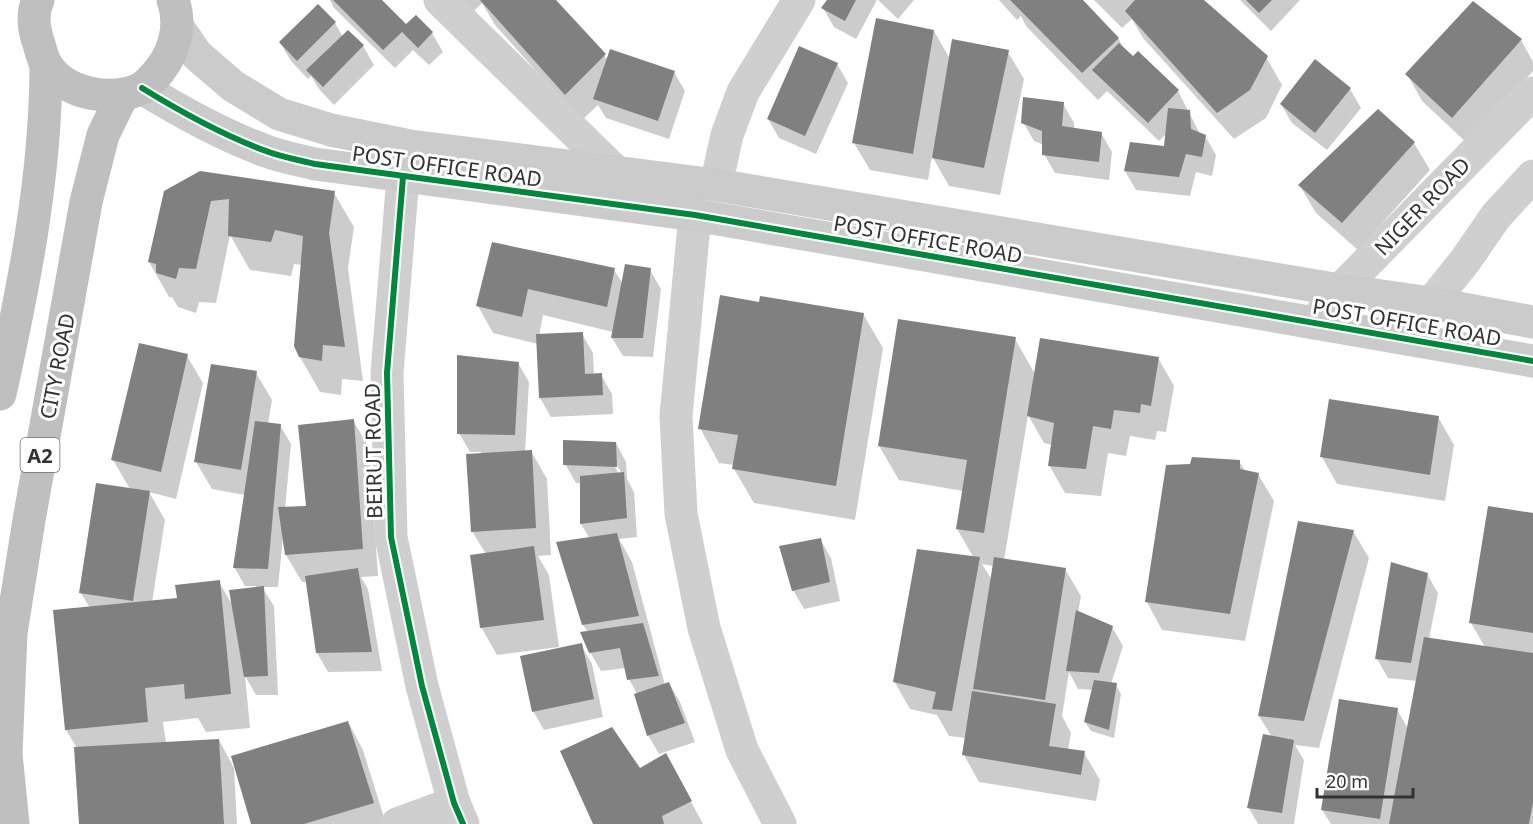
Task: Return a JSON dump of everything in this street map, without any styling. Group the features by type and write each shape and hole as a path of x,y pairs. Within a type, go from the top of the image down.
{"highway":[{"path":"0,394 11,294 43,150 46,64 30,9"},
{"name":"A2","path":"133,91 158,73 168,59 175,43 175,13"},
{"path":"46,64 55,75 74,89 98,95 133,91"},
{"name":"CITY ROAD","path":"13,824 6,754 11,633 33,496 86,202 104,135 133,91"}],"street":[{"path":"440,0 616,172"},
{"path":"716,185 727,135 743,92 799,0"},
{"name":"POST OFFICE ROAD","path":"175,13 197,55 233,86 279,114 331,130 410,146 716,185 1340,290 1431,303 1533,322"},
{"name":"POST OFFICE ROAD","path":"133,91 267,152 315,164 695,216 1533,361"},
{"name":"NIGER ROAD","path":"1314,323 1340,290 1533,93"},
{"path":"1404,338 1465,261 1496,216 1533,176"},
{"name":"BEIRUT ROAD","path":"403,177 387,373 391,537 422,686 458,814"},
{"path":"695,216 676,416 681,514 704,628 742,750 780,824"},
{"path":"397,824 458,814"}],"building":[{"path":"333,0 382,0 406,24 416,15 433,32 418,48 402,32 383,50"},
{"path":"480,0 556,0 606,54 565,95"},
{"path":"827,0 856,0 845,21 821,8"},
{"path":"1010,0 1083,0 1119,38 1082,73"},
{"path":"1135,0 1204,0 1268,56 1250,90 1217,113 1125,11"},
{"path":"1246,0 1272,0 1259,13"},
{"path":"1473,1 1522,39 1452,118 1405,74"},
{"path":"318,4 336,22 297,61 279,42"},
{"path":"876,18 934,30 913,154 852,143"},
{"path":"348,30 364,45 323,87 306,70"},
{"path":"952,39 1009,50 984,168 932,158"},
{"path":"1119,43 1133,56 1138,51 1179,90 1148,123 1092,70"},
{"path":"799,46 838,63 805,136 767,119"},
{"path":"610,49 675,71 658,121 593,99"},
{"path":"1315,59 1351,88 1315,133 1280,104"},
{"path":"1023,97 1064,102 1062,126 1102,132 1099,162 1042,155 1042,131 1021,123"},
{"path":"1168,108 1190,110 1191,129 1206,135 1202,157 1186,154 1179,177 1124,171 1130,142 1164,146"},
{"path":"1378,109 1415,142 1342,223 1298,185"},
{"path":"200,171 335,191 329,233 345,347 323,345 322,361 299,357 294,346 303,236 275,230 271,242 228,236 229,199 211,201 196,269 179,268 176,279 156,273 156,264 148,262 164,191"},
{"path":"492,242 615,268 607,307 528,289 522,317 476,306"},
{"path":"625,264 651,268 643,338 611,338"},
{"path":"720,295 759,302 760,296 864,313 836,486 732,469 738,435 698,429"},
{"path":"898,319 1016,337 984,533 956,529 967,460 878,446"},
{"path":"583,332 585,374 602,373 603,395 539,398 536,334"},
{"path":"1040,338 1159,357 1151,406 1141,404 1140,413 1114,410 1111,429 1093,426 1086,469 1048,466 1054,423 1027,416"},
{"path":"139,343 188,354 161,472 111,460"},
{"path":"457,355 519,362 515,435 457,434"},
{"path":"211,364 257,371 241,470 194,462"},
{"path":"1329,399 1439,416 1430,475 1320,457"},
{"path":"354,419 363,549 285,555 278,507 306,506 298,425"},
{"path":"255,421 281,424 268,569 233,568"},
{"path":"563,440 616,442 617,467 563,465"},
{"path":"532,450 536,528 471,532 466,454"},
{"path":"1192,457 1240,460 1240,469 1259,473 1230,614 1145,602 1166,465 1190,464"},
{"path":"624,472 627,518 580,524 580,476"},
{"path":"96,483 150,491 133,601 79,593"},
{"path":"1488,506 1533,513 1533,633 1469,623"},
{"path":"1298,521 1354,530 1304,721 1258,716"},
{"path":"617,533 639,616 582,625 556,542"},
{"path":"821,538 830,582 792,591 779,546"},
{"path":"534,546 544,620 480,628 470,555"},
{"path":"917,549 980,557 952,711 932,709 936,692 893,682"},
{"path":"994,557 1066,568 1045,700 973,689"},
{"path":"1391,562 1428,573 1411,663 1375,659"},
{"path":"358,568 372,652 316,653 305,576"},
{"path":"220,580 231,694 185,699 184,684 145,688 148,722 65,730 53,610 177,598 175,585"},
{"path":"264,586 268,676 244,677 229,590"},
{"path":"1076,610 1113,626 1099,673 1066,671"},
{"path":"643,623 659,676 627,680 620,648 589,653 580,632"},
{"path":"1424,637 1533,653 1533,802 1529,824 1389,824"},
{"path":"582,643 594,699 532,712 520,656"},
{"path":"1094,680 1117,683 1109,730 1084,722"},
{"path":"669,682 685,723 647,736 634,694"},
{"path":"972,691 1056,704 1049,746 1085,751 1081,775 962,755"},
{"path":"1339,699 1398,708 1380,819 1321,810"},
{"path":"348,721 374,803 304,824 251,824 231,756"},
{"path":"612,727 640,768 666,753 692,801 662,816 664,824 593,824 560,751"},
{"path":"1263,734 1294,740 1282,813 1247,808"},
{"path":"219,739 224,824 79,824 74,747"}],"cycle path":[{"path":"142,88 234,138 284,157 315,164 695,215 1533,361"},
{"path":"403,177 387,373 391,537 422,686 454,803 463,824"}]}
